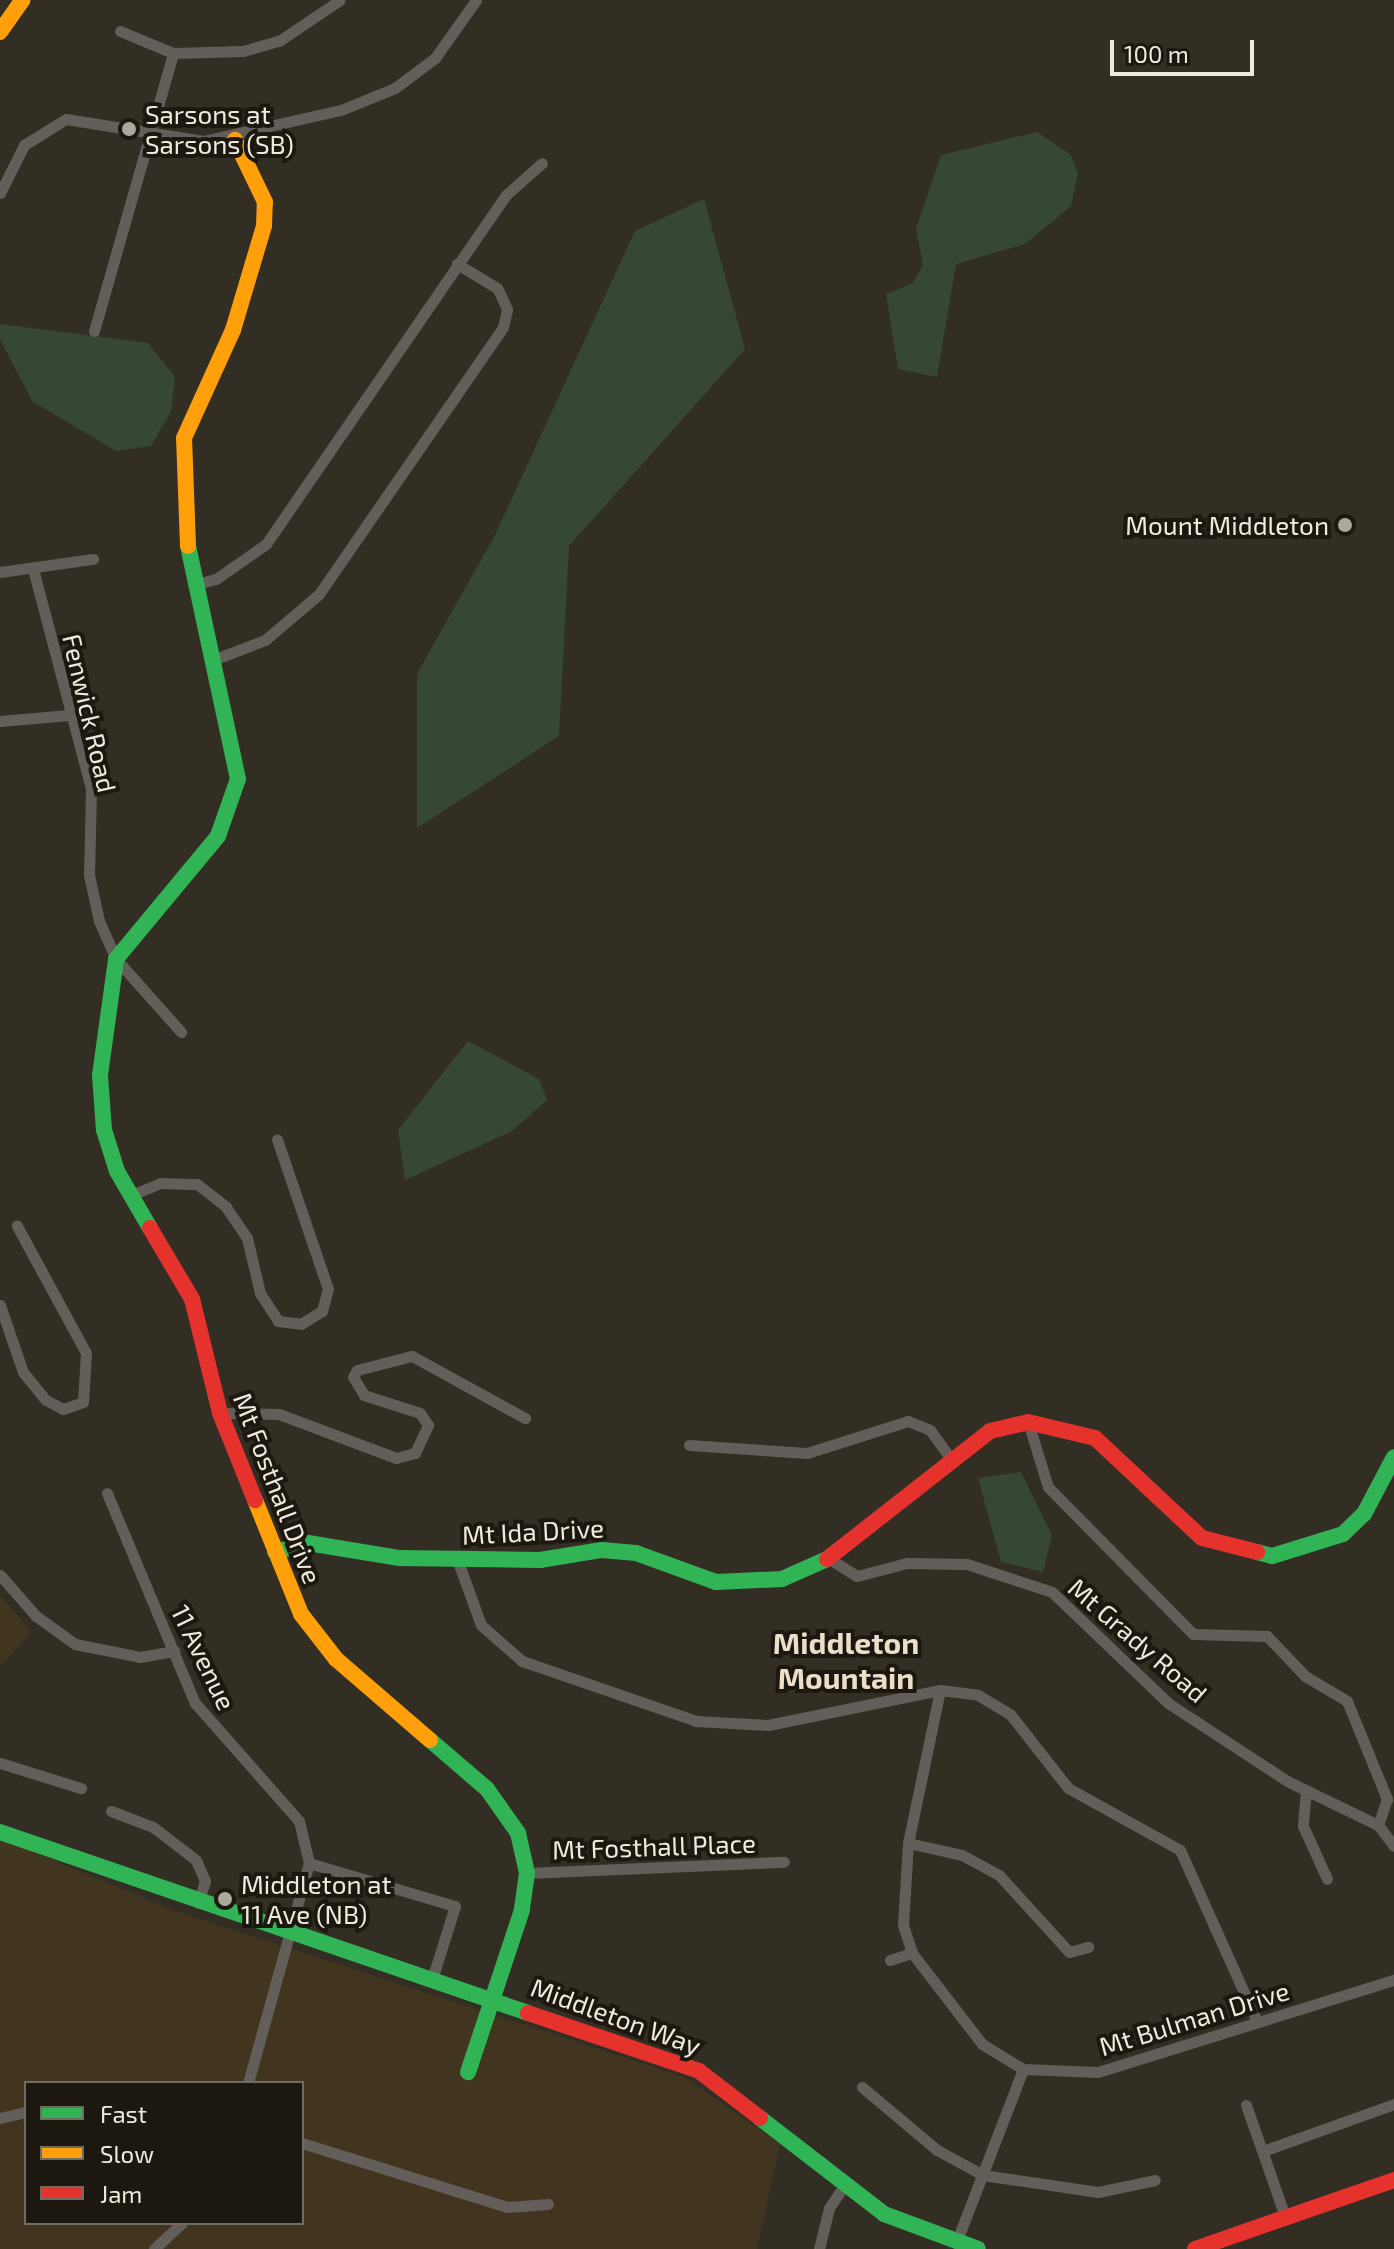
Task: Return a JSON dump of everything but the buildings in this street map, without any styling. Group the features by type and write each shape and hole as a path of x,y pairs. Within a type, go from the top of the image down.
{"street":[{"path":"0,32 22,0"},
{"path":"120,31 173,53 279,41 340,0"},
{"path":"0,193 24,145 55,122 93,118 152,131 235,140 395,88 435,58 476,0"},
{"path":"94,331 173,53"},
{"path":"116,959 190,874 218,836 238,779 213,660 193,585 182,518 184,438 233,330 264,226 265,202 235,140"},
{"path":"193,585 216,579 266,544 506,195 542,163"},
{"path":"213,660 265,640 319,594 503,327 507,309 497,288 457,264"},
{"path":"0,572 93,559"},
{"name":"Fenwick Road","path":"33,569 69,715 91,789 89,875 116,959 181,1032"},
{"path":"0,721 69,715"},
{"name":"Mt Fosthall Drive","path":"116,959 100,1075 104,1130 131,1195 192,1299 220,1413 301,1614 336,1659 487,1789 518,1833 527,1873 496,1997 468,2072"},
{"path":"131,1195 161,1183 197,1184 226,1207 247,1238 260,1293 278,1321 301,1324 322,1311 328,1289 277,1139"},
{"path":"0,1305 23,1372 46,1400 63,1409 83,1402 86,1353 17,1226"},
{"path":"220,1413 279,1414 396,1458 415,1453 428,1425 420,1413 364,1395 353,1377 357,1370 412,1356 525,1418"},
{"path":"689,1445 807,1453 908,1421 930,1430 950,1458"},
{"path":"1028,1422 1048,1487 1193,1634 1267,1636 1305,1676 1324,1682 1358,1718 1387,1799 1378,1825"},
{"name":"Mt Ida Drive","path":"275,1552 308,1543 457,1559 540,1560 602,1550 744,1584 782,1579 828,1558 950,1458 990,1431 1028,1422 1095,1438 1202,1538 1244,1554 1302,1552 1343,1534 1364,1514 1394,1457"},
{"name":"11 Avenue","path":"107,1493 174,1651 220,1737 286,1799 309,1863"},
{"name":"Mt Grady Road","path":"828,1558 857,1576 907,1563 967,1564 1052,1592 1168,1703 1306,1790 1378,1825 1394,1846"},
{"path":"457,1559 481,1625 522,1661 696,1721 809,1721 940,1690 978,1695 1010,1714 1068,1788 1180,1850 1205,1891 1257,2021"},
{"path":"0,1575 36,1616 75,1644 130,1656 174,1651"},
{"name":"Mt Bulman Drive","path":"940,1690 900,1890 912,1953 982,2044 1023,2069 1098,2072 1394,1980"},
{"path":"0,1763 81,1788"},
{"path":"1306,1790 1303,1826 1327,1879"},
{"path":"111,1811 153,1827 196,1860 205,1881 197,1904"},
{"name":"Middleton Way","path":"0,1832 197,1904 433,1976 699,2071 884,2214 978,2249"},
{"path":"908,1843 962,1855 999,1875 1069,1952 1088,1947"},
{"name":"Mt Fosthall Place","path":"527,1873 784,1862"},
{"path":"249,2081 295,1933 309,1863 455,1906 433,1976"},
{"path":"890,1960 912,1953"},
{"path":"956,2243 1023,2069"},
{"path":"862,2087 937,2150 983,2175 1098,2192 1155,2180"},
{"path":"1263,2151 1394,2104"},
{"path":"1246,2105 1286,2219"},
{"path":"0,2118 24,2112"},
{"path":"304,2144 507,2207 548,2204"},
{"path":"1195,2249 1394,2180"},
{"path":"819,2249 829,2208 845,2184"},
{"path":"154,2249 180,2225"}],"shaded area":[{"path":"0,1596 32,1632 0,1666"},
{"path":"0,1838 175,1911 684,2077 780,2144 757,2249 0,2249"}],"green space":[{"path":"1037,132 1070,154 1078,173 1071,206 1025,244 956,264 937,377 898,369 886,294 913,283 923,265 916,229 941,155"},
{"path":"704,199 745,349 569,546 559,736 417,828 417,674 495,535 635,231"},
{"path":"0,324 148,343 175,377 171,411 151,446 116,451 32,401 0,339"},
{"path":"468,1041 539,1079 547,1100 512,1131 405,1180 398,1130"},
{"path":"1021,1472 1052,1535 1043,1572 1001,1562 978,1478"}],"traffic: fast":[{"path":"150,1228 117,1171 104,1130 100,1075 116,959 218,836 238,779 188,546"},
{"path":"1257,1552 1272,1556 1343,1534 1364,1514 1394,1457"},
{"path":"275,1552 308,1543 400,1558 540,1560 602,1550 636,1553 716,1582 782,1579 827,1559"},
{"path":"430,1740 487,1789 518,1833 527,1873 522,1910 468,2072"},
{"path":"0,1832 528,2013"},
{"path":"760,2118 884,2214 978,2249"}],"traffic: slow":[{"path":"0,32 22,0"},
{"path":"188,546 184,438 233,330 264,226 265,202 235,140"},
{"path":"255,1500 301,1614 336,1659 430,1740"}],"traffic: jam":[{"path":"150,1228 192,1299 220,1413 255,1500"},
{"path":"827,1559 990,1431 1028,1422 1095,1438 1202,1538 1257,1552"},
{"path":"528,2013 699,2071 760,2118"},
{"path":"1195,2249 1394,2180"}],"place":[{"name":"Sarsons at Sarsons (SB)","path":"129,129"},
{"name":"Mount Middleton","path":"1345,525"},
{"name":"Middleton at 11 Ave (NB)","path":"225,1899"}],"district":[{"name":"Middleton Mountain","path":"846,1659"}]}
